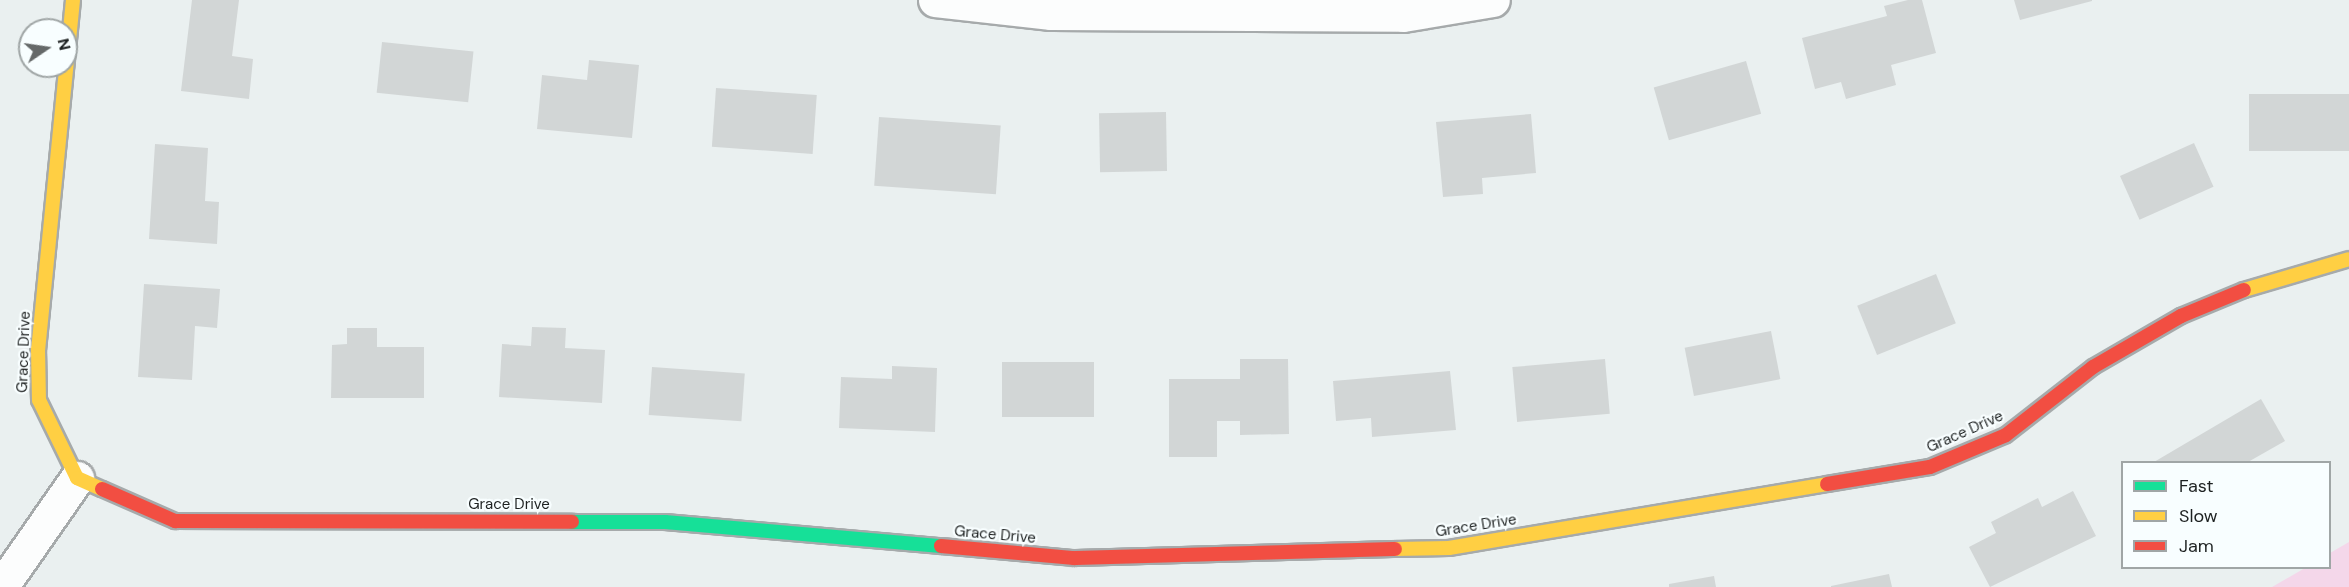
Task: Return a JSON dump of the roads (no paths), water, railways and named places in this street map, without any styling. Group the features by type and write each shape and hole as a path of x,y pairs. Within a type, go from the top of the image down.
{"street":[{"name":"Grace Drive","path":"73,0 38,349 39,400 76,478 176,521 665,522 1074,558 1449,548 1929,466 2006,435 2093,368 2181,316 2271,279 2349,259"},
{"path":"935,0 1051,13 1299,6 1403,15 1493,0"},
{"path":"1,587 76,478"}]}
